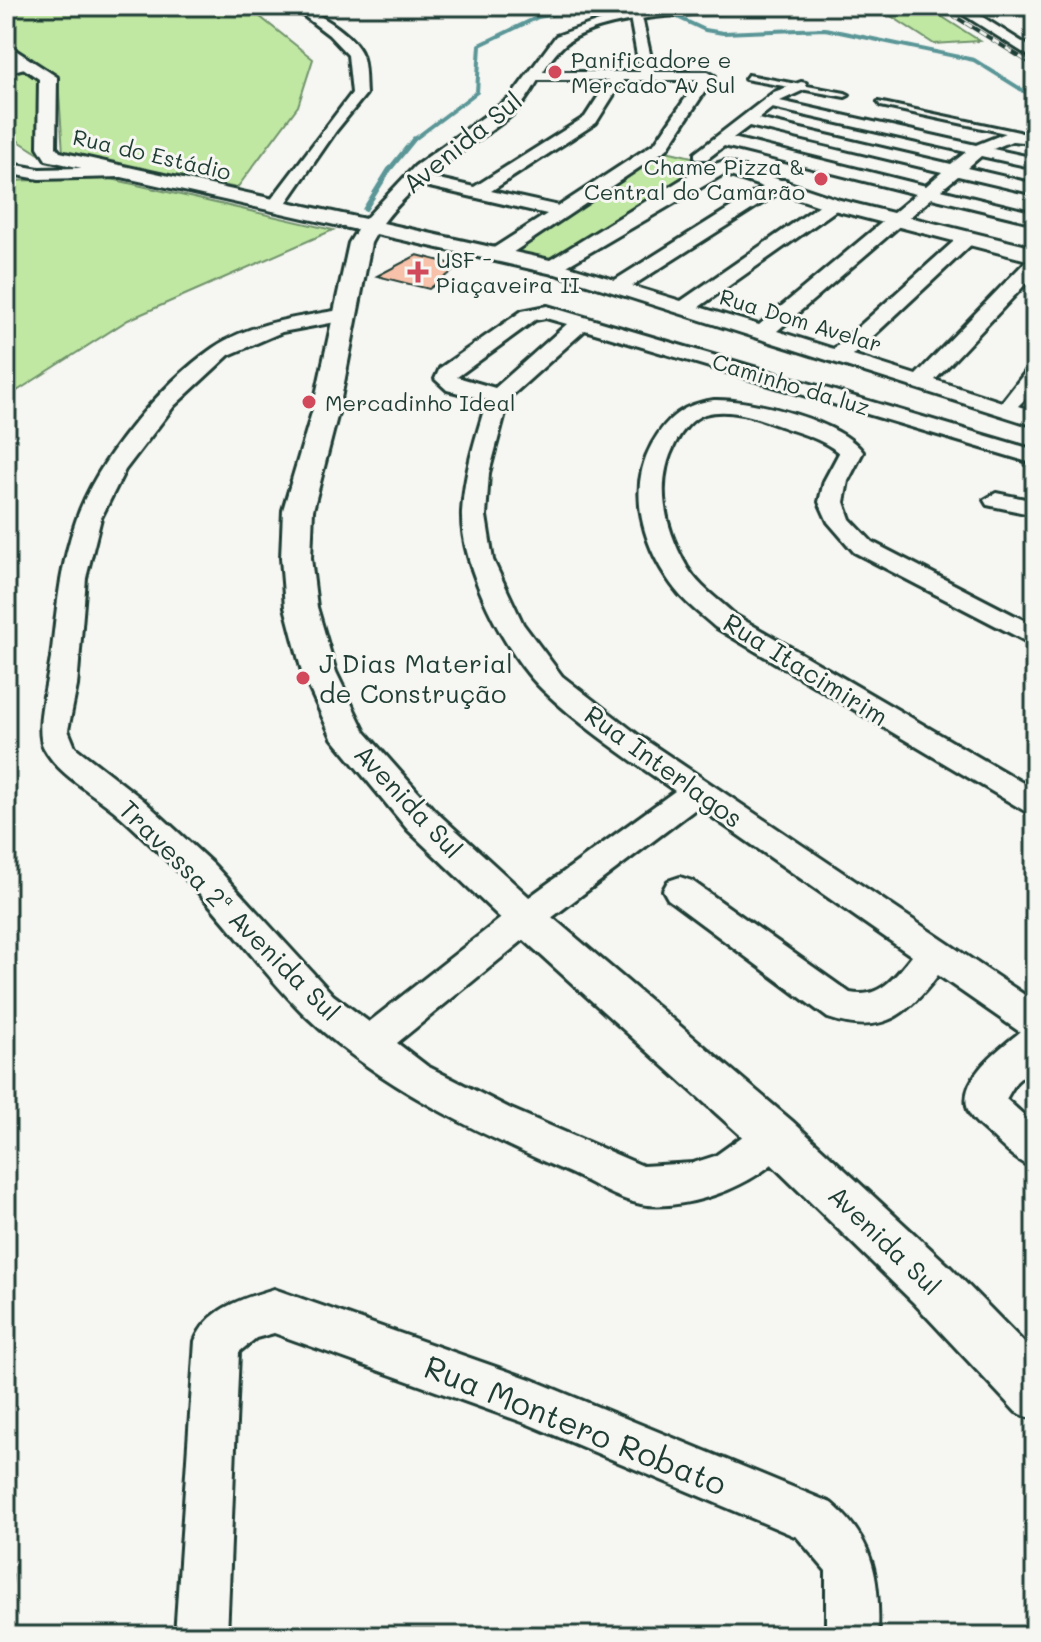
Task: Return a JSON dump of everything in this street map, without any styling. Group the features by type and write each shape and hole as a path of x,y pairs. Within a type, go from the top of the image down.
{"street":[{"path":"276,205 330,128 359,94 355,54 334,32 297,6"},
{"name":"Avenida Sul","path":"770,6 689,10 643,17 585,28 557,41 526,92 509,108 412,178 369,226 360,243 326,409 298,510 296,558 301,607 319,672 350,738 411,810 526,918 775,1136 931,1284 1035,1393"},
{"path":"956,6 1035,56"},
{"path":"643,17 648,77"},
{"name":"Rua do Estádio","path":"6,49 48,77 47,147 53,156 553,267"},
{"path":"6,69 27,63"},
{"path":"496,255 661,146 708,76 535,76"},
{"path":"476,193 591,120 619,76"},
{"path":"701,156 769,103 801,86"},
{"path":"769,103 1035,163"},
{"path":"746,121 1035,189"},
{"path":"763,332 978,150 1003,137 1027,136"},
{"path":"721,140 1035,218"},
{"path":"661,146 701,156 724,167 833,204 1035,255"},
{"path":"553,267 688,184 724,167"},
{"path":"6,168 39,174 121,172"},
{"path":"412,178 559,211"},
{"path":"617,287 780,184"},
{"path":"683,309 833,204"},
{"path":"839,356 968,238"},
{"path":"921,382 1035,263"},
{"name":"Rua Dom Avelar","path":"553,267 1035,419"},
{"name":"Caminho da luz","path":"499,396 455,385 446,379 448,373 529,315 547,312 1035,457"},
{"name":"Travessa 2ª Avenida Sul","path":"345,315 277,327 222,351 166,401 114,469 89,518 73,578 63,686 53,730 64,755 131,807 182,855 320,1006 414,1078 497,1122 642,1185 693,1182 726,1172 775,1136"},
{"path":"499,396 583,321"},
{"path":"1013,401 1035,375"},
{"name":"Rua Interlagos","path":"499,396 477,473 474,516 480,560 510,626 552,683 697,791 1035,1022"},
{"name":"Rua Itacimirim","path":"1035,637 863,547 847,531 831,506 830,488 850,449 833,437 758,411 724,406 694,410 670,432 652,466 649,499 656,527 686,585 725,621 1035,805"},
{"path":"996,500 1035,508"},
{"path":"368,1044 526,918 697,791"},
{"path":"680,890 841,1007 875,1012 892,1005 935,953"},
{"path":"1035,1042 992,1083 985,1096 986,1106 1035,1151"},
{"name":"Rua Montero Robato","path":"201,1636 217,1341 238,1324 263,1312 289,1314 530,1402 814,1520 838,1538 851,1561 854,1602 852,1636"}],"lane":[{"path":"748,77 845,95"},
{"path":"881,104 1027,136"}],"green space":[{"path":"15,6 240,6 249,8 313,59 298,106 237,188 63,153 58,78 6,43 6,9"},
{"path":"933,11 980,41 934,44 888,14"},
{"path":"6,56 42,80 42,156 6,133"},
{"path":"662,150 713,162 547,263 507,253"},
{"path":"107,178 333,230 128,320 6,398 6,181"}],"building":[{"name":"USF - Piaçaveira II","path":"417,255 460,266 429,289 377,276"},
{"path":"12,1575 6,1636 6,1577"}],"waterway":[{"path":"413,140 477,92 480,45 538,17 601,6"},
{"path":"654,6 705,30 723,33 825,29 974,60 1035,98"},
{"path":"365,209 389,170 413,140"}],"railway":[{"path":"938,6 1035,66"}],"place":[{"name":"Panificadore e Mercado Av Sul","path":"555,72"},
{"name":"Chame Pizza & Central do Camarão","path":"821,179"},
{"name":"USF - Piaçaveira II","path":"418,272"},
{"name":"Mercadinho Ideal","path":"309,402"},
{"name":"J Dias Material de Construção","path":"303,678"}]}
